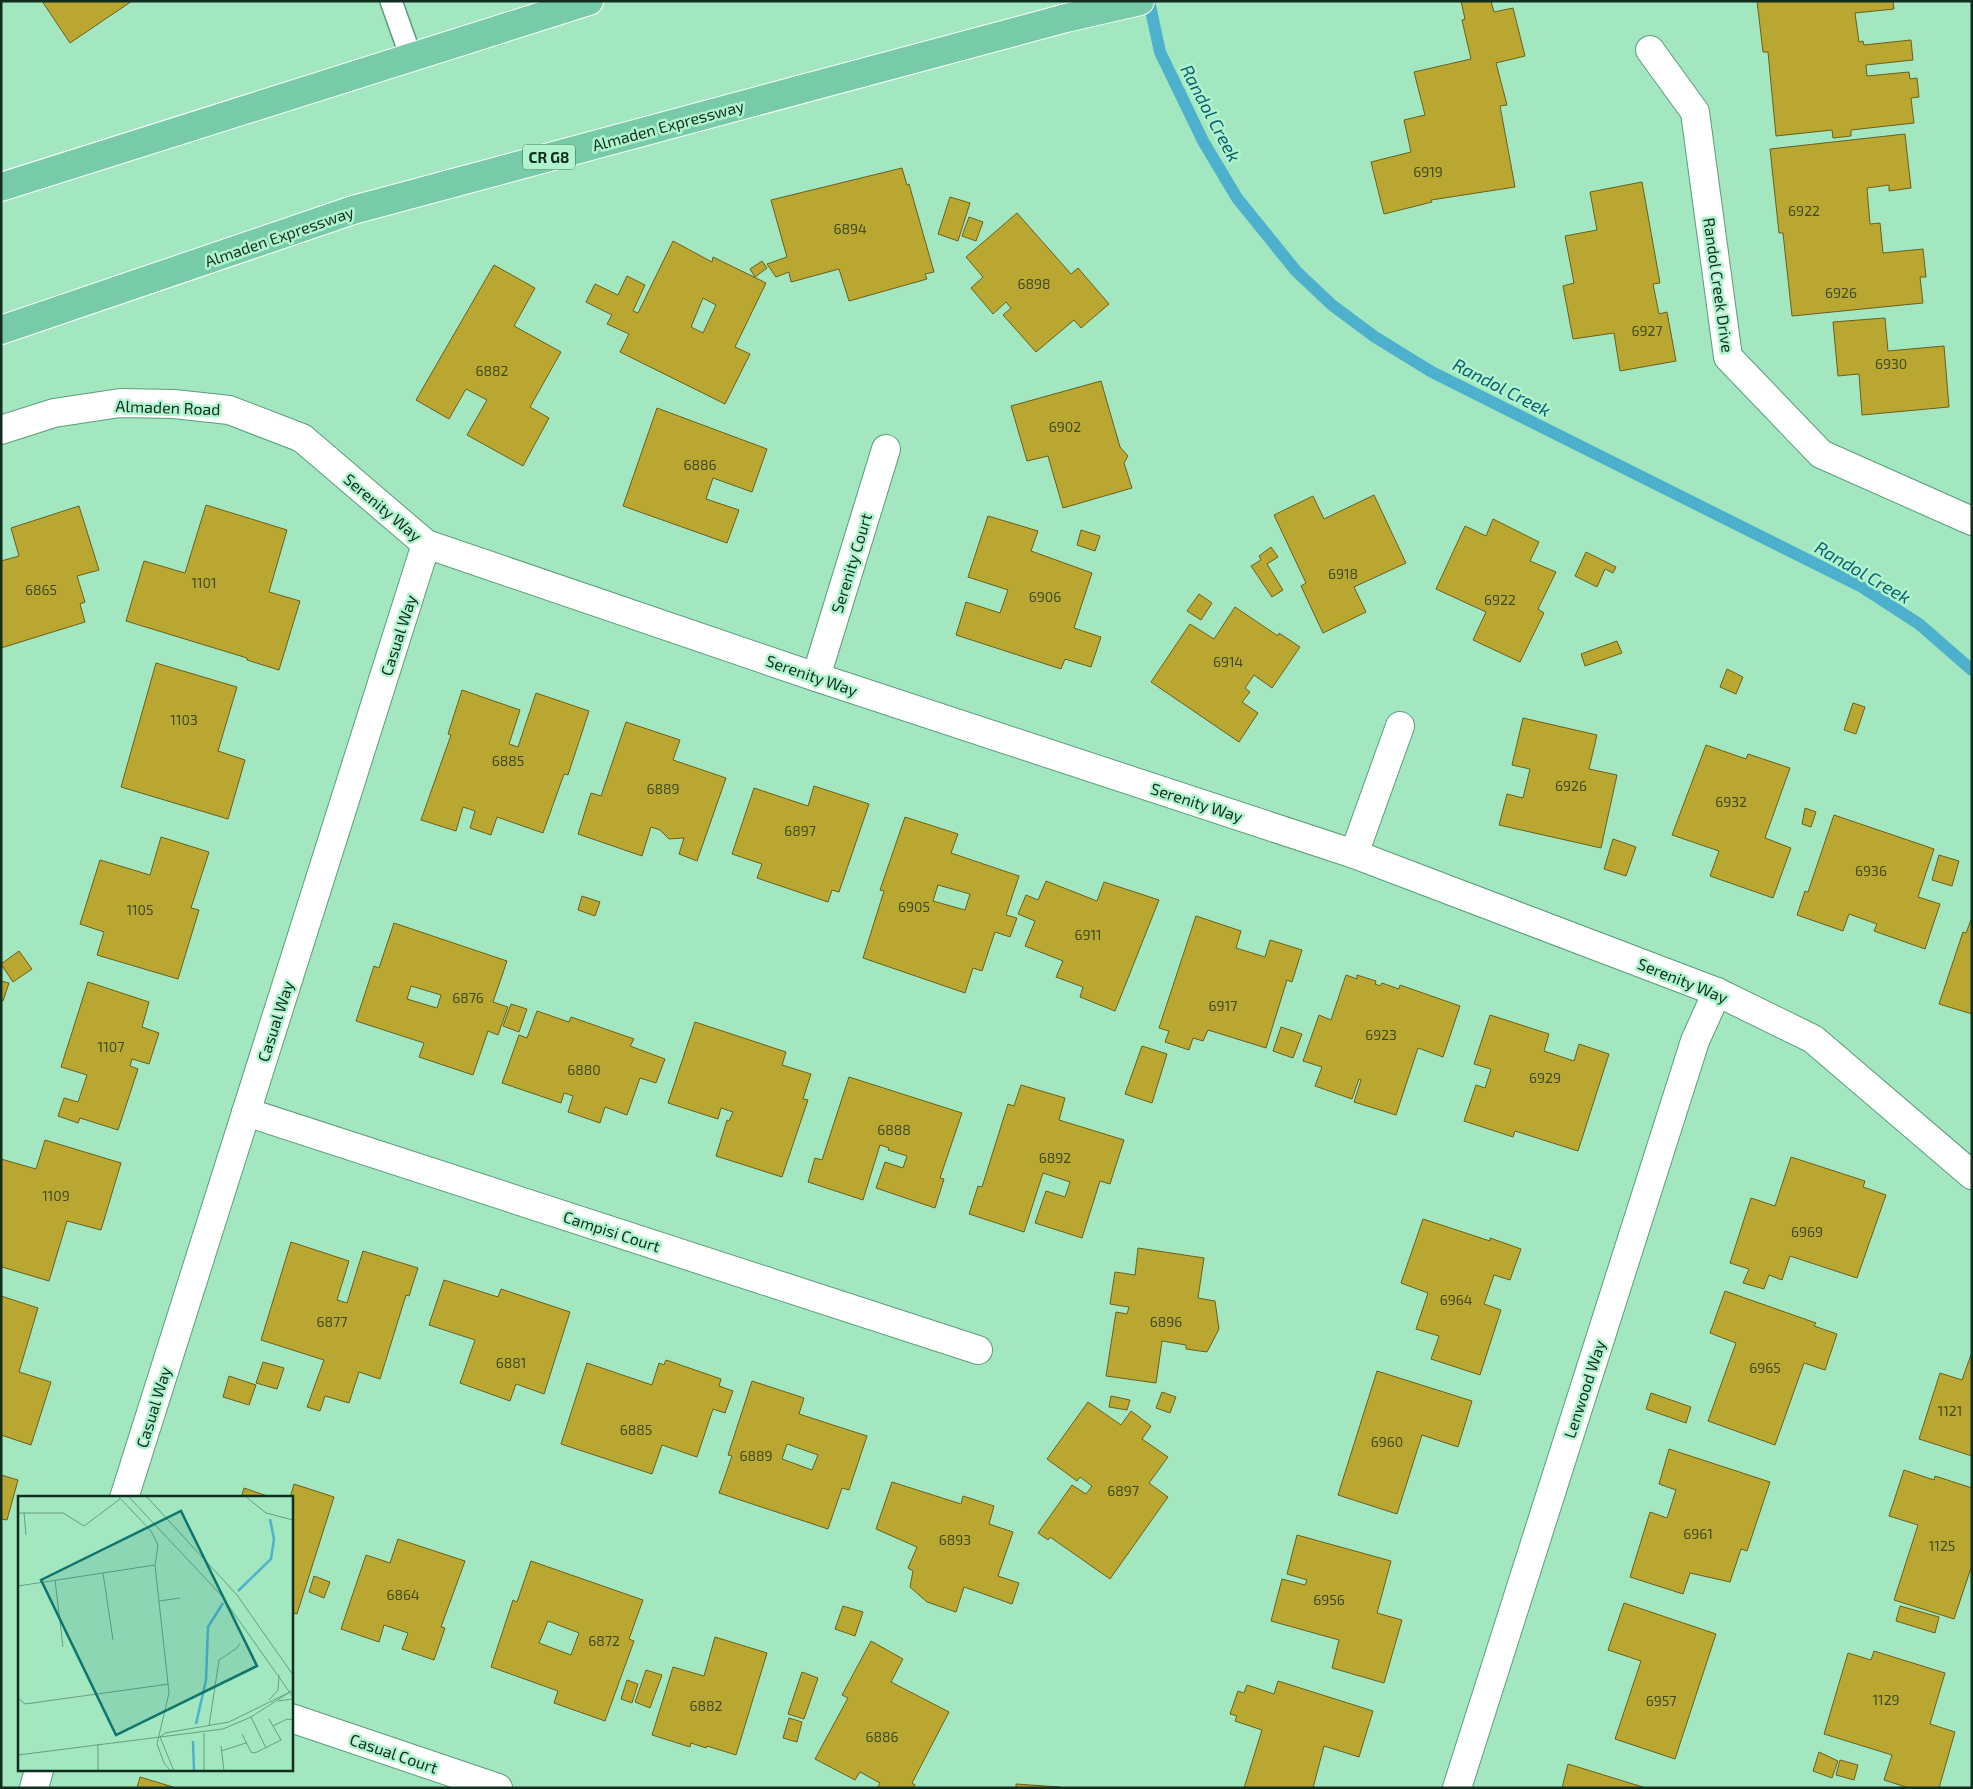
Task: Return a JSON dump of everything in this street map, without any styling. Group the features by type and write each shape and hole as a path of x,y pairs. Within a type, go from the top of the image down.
{"main road":[{"path":"1,187 589,1"},
{"name":"Almaden Expressway","path":"1,330 353,210 1104,9 1140,1"}],"street":[{"name":"Randol Creek Drive","path":"1650,50 1695,112 1728,357 1821,454 1972,521"},
{"name":"Almaden Road","path":"1,430 54,413 111,404 174,404 229,410 302,438"},
{"name":"Serenity Way","path":"302,438 426,544 816,676 1354,854 1718,992 1814,1039 1972,1175"},
{"name":"Serenity Court","path":"816,676 886,449"},
{"name":"Casual Way","path":"125,1496 426,544"},
{"path":"1354,854 1400,726"},
{"name":"Lenwood Way","path":"1457,1788 1695,1041 1718,992"},
{"name":"Campisi Court","path":"246,1112 978,1350"},
{"name":"Casual Court","path":"292,1718 498,1788"},
{"path":"34,1788 38,1772"}],"lane":[{"path":"391,1 412,57"}],"building":[{"path":"42,1 132,1 70,43"},
{"path":"1461,1 1491,1 1494,12 1513,8 1525,56 1496,63 1507,105 1500,106 1515,187 1431,200 1432,202 1384,214 1371,162 1411,152 1404,120 1425,115 1414,72 1471,59 1462,20 1465,19"},
{"path":"1757,1 1893,1 1894,9 1855,13 1859,42 1863,41 1864,45 1911,40 1913,60 1866,65 1867,76 1909,72 1910,79 1917,78 1919,97 1911,98 1914,123 1851,130 1851,136 1833,138 1832,130 1776,136 1768,52 1763,52"},
{"path":"1905,134 1911,188 1889,191 1889,185 1867,188 1870,224 1880,223 1883,253 1923,249 1926,277 1920,277 1923,303 1792,316 1783,233 1779,233 1770,149"},
{"path":"902,168 907,185 909,184 934,272 925,274 927,279 849,301 839,269 791,282 789,272 776,277 767,264 787,257 771,200"},
{"path":"1642,182 1660,283 1653,284 1659,314 1667,312 1676,361 1620,371 1614,333 1573,339 1563,286 1574,283 1565,236 1597,230 1590,192"},
{"path":"950,197 970,203 958,241 938,234"},
{"path":"1017,213 1071,274 1078,268 1109,304 1081,328 1074,320 1036,352 1003,315 1011,308 1006,302 993,314 971,288 983,277 966,257"},
{"path":"969,217 983,222 976,241 962,236"},
{"path":"673,241 712,262 713,257 766,283 735,347 750,354 725,404 620,352 629,334 607,324 612,315 586,302 595,284 618,295 627,276 645,285 633,311 638,313","holes":["703,298 716,305 703,333 691,327"]},
{"path":"762,261 767,268 755,277 750,269"},
{"path":"494,265 535,288 514,326 561,352 530,407 549,418 523,466 467,435 487,400 466,389 449,419 416,400"},
{"path":"1885,318 1888,351 1944,346 1949,407 1862,415 1859,374 1838,376 1833,322"},
{"path":"1101,381 1120,447 1128,456 1124,463 1132,488 1063,508 1048,456 1027,461 1011,406"},
{"path":"657,408 767,449 752,492 713,478 706,499 739,510 727,543 623,506"},
{"path":"1374,495 1406,563 1354,587 1366,612 1323,633 1301,586 1306,583 1274,515 1313,496 1324,519"},
{"path":"206,505 287,530 269,592 300,601 279,670 247,660 247,658 126,621 144,561 185,573"},
{"path":"79,506 99,570 77,576 85,602 80,604 85,622 1,648 1,561 19,556 11,528"},
{"path":"988,516 1038,531 1031,551 1092,573 1074,628 1101,637 1091,667 1065,659 1061,669 956,635 966,602 1000,613 1008,590 968,577"},
{"path":"1493,519 1539,542 1530,561 1556,572 1538,609 1544,613 1520,662 1473,640 1486,612 1436,589 1465,526 1486,536"},
{"path":"1081,530 1100,536 1095,551 1077,545"},
{"path":"1271,547 1278,557 1267,564 1283,590 1272,597 1251,566 1261,560 1259,556"},
{"path":"1586,552 1616,567 1613,573 1605,569 1597,587 1575,576"},
{"path":"1199,594 1212,603 1201,620 1187,611"},
{"path":"1235,607 1278,636 1279,633 1300,647 1272,688 1254,675 1245,688 1250,692 1242,702 1258,713 1239,742 1151,682 1190,624 1214,639"},
{"path":"1617,641 1622,653 1585,666 1581,654"},
{"path":"156,663 237,687 218,751 245,760 228,819 121,787"},
{"path":"1727,669 1743,677 1736,694 1720,687"},
{"path":"462,690 520,710 509,744 518,747 536,693 589,711 568,775 564,774 543,833 497,817 491,835 470,828 475,811 463,807 456,831 421,820 451,735 448,734"},
{"path":"1853,703 1865,707 1856,734 1844,730"},
{"path":"1523,718 1597,735 1589,769 1617,775 1601,848 1499,825 1507,794 1523,798 1530,769 1512,765"},
{"path":"626,722 680,740 673,760 726,778 697,861 679,854 684,838 669,839 660,830 651,827 642,856 578,834 591,793 601,796"},
{"path":"1706,745 1746,759 1748,754 1790,768 1765,838 1791,848 1773,898 1710,876 1719,851 1672,835"},
{"path":"814,786 869,804 839,892 832,890 828,902 757,878 762,864 732,854 754,788 808,806"},
{"path":"1805,808 1816,812 1811,827 1802,824"},
{"path":"1834,815 1934,849 1918,897 1940,904 1925,949 1874,931 1877,924 1849,914 1843,931 1797,915 1805,891 1808,892"},
{"path":"905,817 958,834 951,853 1019,876 1006,915 1017,918 1010,937 995,932 982,971 973,968 965,993 863,958 884,891 880,890","holes":["938,885 970,894 965,910 933,901"]},
{"path":"161,837 209,852 191,908 199,910 178,979 97,955 104,932 80,924 100,860 150,875"},
{"path":"1613,839 1636,847 1626,876 1604,869"},
{"path":"1939,855 1959,861 1952,886 1932,880"},
{"path":"1046,881 1097,901 1104,882 1159,900 1115,1011 1080,997 1083,987 1056,977 1063,961 1025,946 1035,921 1018,914 1026,895 1038,900"},
{"path":"582,896 600,902 595,916 578,910"},
{"path":"1196,916 1241,931 1236,948 1265,957 1270,940 1302,950 1292,982 1287,980 1266,1048 1208,1030 1203,1041 1193,1038 1189,1050 1165,1042 1169,1031 1159,1028"},
{"path":"1972,917 1972,1014 1939,1004 1963,932 1966,933"},
{"path":"394,923 507,961 493,1002 508,1007 498,1035 488,1031 473,1075 419,1057 424,1043 356,1021 374,966 379,968","holes":["411,986 441,995 437,1008 407,999"]},
{"path":"19,951 32,969 13,982 1,964"},
{"path":"1346,975 1357,979 1357,975 1376,981 1375,984 1380,986 1382,983 1399,989 1400,985 1460,1006 1443,1057 1418,1048 1396,1115 1354,1102 1361,1080 1359,1079 1352,1099 1315,1086 1322,1067 1303,1061 1319,1015 1331,1020"},
{"path":"1,981 9,983 3,1001 1,1000"},
{"path":"88,982 149,1002 142,1027 159,1033 149,1064 132,1059 130,1066 138,1069 118,1130 80,1118 78,1123 58,1116 64,1098 78,1102 87,1075 61,1067"},
{"path":"511,1004 527,1009 519,1032 503,1026"},
{"path":"537,1011 569,1022 571,1017 634,1039 630,1046 665,1059 656,1083 640,1078 627,1115 605,1107 600,1123 568,1112 573,1096 564,1093 561,1103 502,1083 519,1035 527,1038"},
{"path":"1490,1015 1549,1034 1544,1051 1574,1061 1579,1044 1609,1054 1578,1151 1515,1131 1513,1137 1464,1121 1476,1085 1485,1088 1491,1069 1474,1064"},
{"path":"695,1022 786,1052 782,1065 811,1074 803,1099 808,1100 782,1177 716,1156 727,1120 729,1121 733,1112 721,1108 718,1119 668,1103"},
{"path":"1281,1027 1302,1034 1293,1058 1273,1051"},
{"path":"1142,1046 1167,1054 1152,1103 1125,1094"},
{"path":"849,1077 962,1113 940,1178 944,1179 935,1208 876,1188 885,1162 903,1168 907,1156 888,1150 889,1148 880,1145 863,1200 808,1182 815,1158 822,1160"},
{"path":"1021,1085 1065,1098 1059,1120 1124,1140 1110,1184 1100,1181 1082,1238 1035,1223 1046,1191 1065,1197 1070,1182 1043,1173 1024,1232 969,1214 978,1186 982,1187 1008,1104 1014,1106"},
{"path":"45,1140 121,1163 101,1230 67,1221 49,1281 2,1267 1,1262 1,1159 36,1169"},
{"path":"1791,1157 1865,1181 1863,1187 1886,1195 1857,1278 1790,1256 1782,1280 1769,1275 1764,1289 1743,1283 1749,1269 1730,1263 1751,1198 1775,1206"},
{"path":"1423,1219 1521,1249 1510,1280 1494,1275 1484,1304 1501,1310 1480,1375 1431,1359 1439,1336 1416,1329 1428,1293 1401,1283"},
{"path":"291,1242 349,1261 337,1300 347,1303 363,1251 418,1268 409,1296 406,1295 380,1379 359,1372 349,1403 325,1396 320,1411 307,1407 324,1360 261,1340"},
{"path":"1138,1248 1204,1258 1198,1298 1215,1301 1219,1329 1207,1352 1186,1349 1186,1345 1162,1341 1156,1383 1106,1376 1116,1312 1127,1314 1129,1307 1110,1304 1115,1272 1135,1275"},
{"path":"444,1280 498,1297 501,1289 570,1312 544,1394 516,1384 510,1401 460,1383 475,1340 429,1325"},
{"path":"1725,1291 1816,1323 1814,1326 1837,1334 1825,1370 1804,1363 1775,1445 1708,1421 1736,1343 1710,1333"},
{"path":"1,1296 38,1308 19,1372 51,1382 31,1445 1,1435"},
{"path":"1972,1352 1972,1456 1919,1439 1940,1373 1962,1380"},
{"path":"666,1360 721,1379 719,1386 733,1391 725,1413 713,1409 697,1457 662,1445 652,1474 561,1444 587,1363 652,1385 659,1363 664,1365"},
{"path":"263,1362 284,1368 277,1389 256,1383"},
{"path":"1377,1371 1472,1401 1458,1447 1422,1435 1397,1514 1338,1495"},
{"path":"229,1376 256,1385 249,1405 223,1397"},
{"path":"752,1381 804,1398 799,1414 867,1436 849,1490 842,1488 828,1529 719,1493 732,1456 728,1455","holes":["787,1444 818,1455 812,1470 782,1459"]},
{"path":"1162,1392 1176,1397 1170,1413 1156,1408"},
{"path":"1651,1393 1691,1407 1686,1423 1646,1409"},
{"path":"1111,1396 1130,1400 1127,1410 1109,1407"},
{"path":"1088,1402 1121,1425 1131,1411 1151,1426 1142,1439 1168,1457 1149,1483 1168,1497 1110,1579 1050,1537 1048,1540 1038,1533 1072,1485 1086,1494 1092,1486 1080,1477 1077,1481 1047,1459"},
{"path":"1669,1449 1770,1482 1747,1551 1741,1549 1730,1582 1690,1573 1683,1594 1630,1577 1650,1512 1667,1518 1676,1490 1659,1484"},
{"path":"1904,1470 1934,1480 1935,1476 1972,1488 1972,1565 1954,1619 1894,1600 1918,1525 1889,1516"},
{"path":"1,1475 18,1480 7,1520 1,1519"},
{"path":"892,1482 961,1504 963,1496 994,1506 989,1524 1013,1532 998,1576 1019,1583 1012,1604 964,1587 956,1612 927,1602 910,1587 913,1571 908,1568 917,1547 876,1529"},
{"path":"294,1484 334,1497 297,1614 292,1612 291,1496"},
{"path":"244,1488 267,1496 242,1496"},
{"path":"1297,1535 1391,1561 1377,1613 1402,1620 1384,1683 1332,1668 1339,1640 1271,1621 1282,1579 1305,1585 1307,1580 1287,1574"},
{"path":"398,1539 465,1561 441,1627 445,1628 434,1660 402,1649 408,1633 384,1625 379,1642 341,1629 366,1555 390,1563"},
{"path":"531,1561 643,1600 629,1639 634,1641 605,1721 554,1703 558,1691 491,1667 513,1600 517,1602","holes":["548,1621 579,1633 571,1655 539,1643"]},
{"path":"314,1576 330,1582 324,1598 309,1592"},
{"path":"1624,1603 1716,1634 1675,1759 1615,1739 1641,1661 1608,1650"},
{"path":"843,1606 863,1612 855,1636 835,1629"},
{"path":"1900,1606 1939,1617 1935,1633 1896,1621"},
{"path":"715,1637 767,1653 736,1755 691,1743 690,1747 652,1735 673,1667 704,1676"},
{"path":"871,1641 903,1659 891,1682 949,1712 912,1783 915,1785 914,1788 877,1788 880,1783 860,1772 855,1780 815,1759 848,1698 842,1695"},
{"path":"1874,1651 1945,1673 1930,1724 1955,1732 1939,1788 1909,1788 1884,1780 1892,1755 1824,1734 1848,1653 1871,1660"},
{"path":"646,1670 662,1675 650,1708 635,1702"},
{"path":"802,1672 818,1678 804,1719 788,1714"},
{"path":"627,1680 638,1684 632,1703 621,1699"},
{"path":"1278,1681 1373,1711 1359,1757 1324,1746 1313,1788 1244,1788 1262,1730 1235,1721 1237,1716 1230,1714 1238,1691 1244,1693 1247,1685 1274,1694"},
{"path":"789,1718 802,1722 797,1742 783,1738"},
{"path":"1819,1752 1838,1761 1832,1778 1813,1771"},
{"path":"1840,1760 1858,1765 1854,1780 1836,1775"},
{"path":"1568,1764 1646,1788 1562,1788"},
{"path":"140,1777 173,1787 137,1788"},
{"path":"1016,1784 1060,1787 1060,1788 1016,1788"}],"waterway":[{"name":"Randol Creek","path":"1149,1 1160,52 1203,141 1237,198 1296,271 1332,305 1375,337 1432,372 1862,587 1919,624 1972,670"}]}
